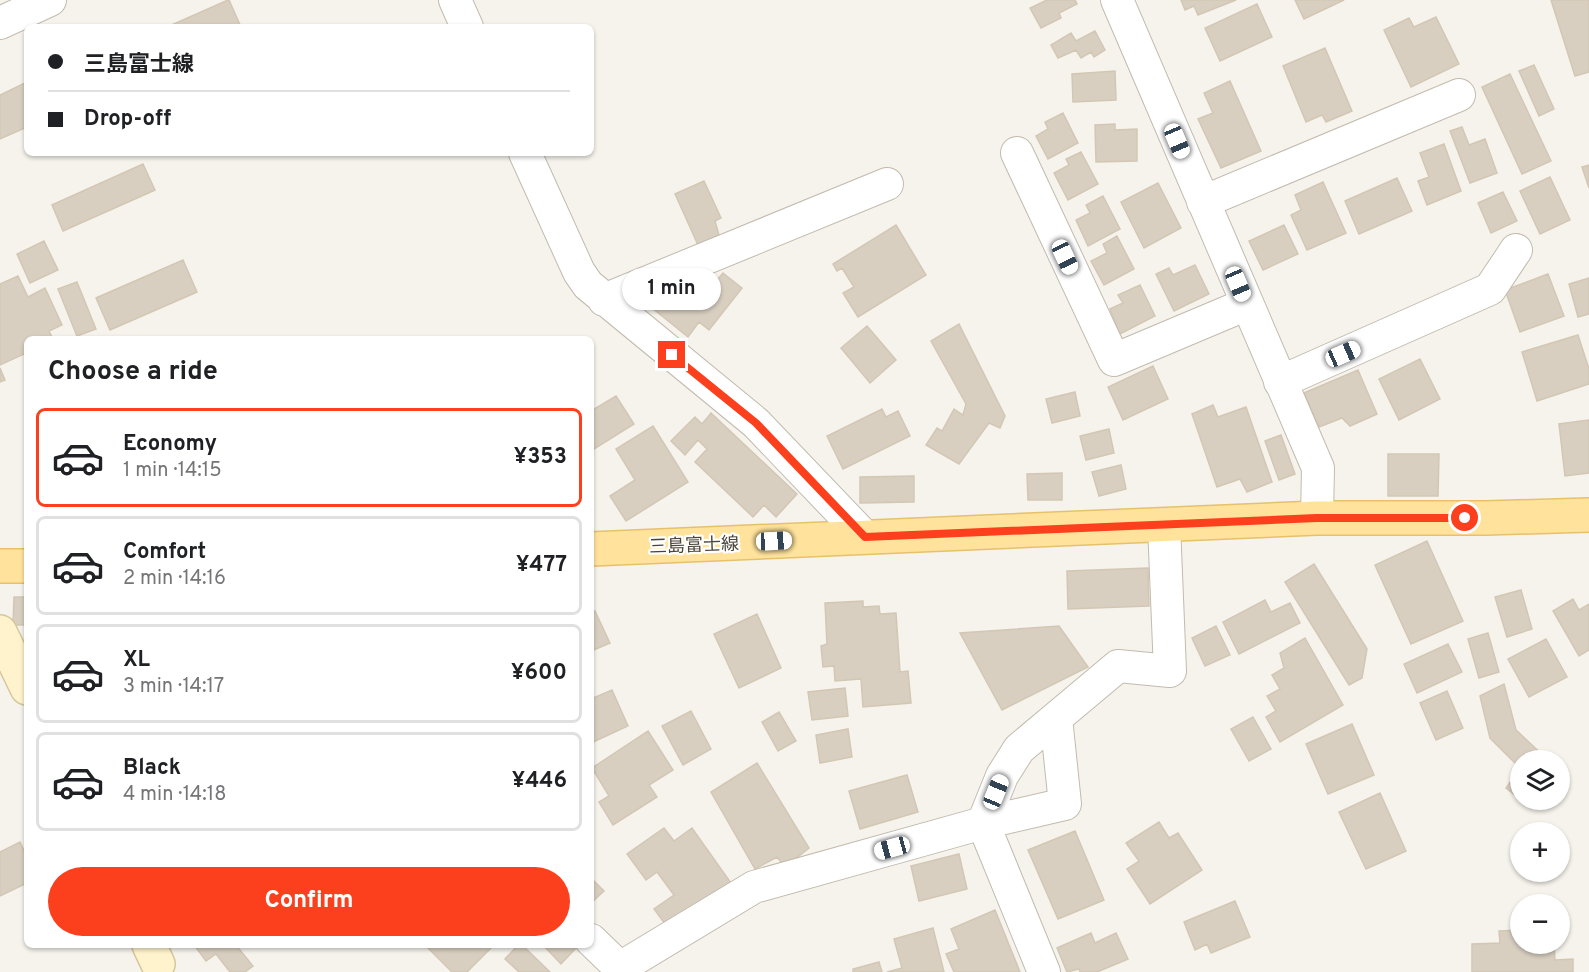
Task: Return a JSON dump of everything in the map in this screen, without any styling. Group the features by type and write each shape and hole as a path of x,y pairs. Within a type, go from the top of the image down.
{"main road":[{"name":"三島富士線","path":"594,549 1317,518 1486,518 1589,515"},
{"path":"0,566 24,566"}],"street":[{"path":"0,23 50,0"},
{"path":"455,0 466,24"},
{"path":"1117,0 1318,468 1317,518"},
{"path":"1203,202 1459,95"},
{"path":"1017,153 1114,360 1247,304"},
{"path":"526,156 579,272 588,285 756,423 865,537"},
{"path":"604,300 887,184"},
{"path":"1280,382 1490,289 1516,250"},
{"path":"1044,972 983,823 1002,776 1019,749 1118,666 1170,671 1164,525"},
{"path":"0,632 24,682"},
{"path":"594,943 619,970 754,887 983,823 1065,804 1056,718"}],"building":[{"path":"228,0 240,24 174,24"},
{"path":"1047,0 1075,0 1077,4 1059,13 1061,18 1041,28 1030,8"},
{"path":"1181,0 1236,0 1198,15 1194,6 1185,10"},
{"path":"1295,0 1344,0 1304,19"},
{"path":"1551,0 1589,0 1589,72 1575,76"},
{"path":"1257,4 1272,37 1220,61 1205,28"},
{"path":"1436,17 1459,64 1411,87 1384,30 1409,18 1414,27"},
{"path":"1095,31 1105,50 1094,57 1091,52 1081,58 1076,50 1058,58 1051,45 1071,33 1076,41"},
{"path":"1325,48 1352,111 1326,122 1322,115 1306,122 1283,66"},
{"path":"1534,65 1554,109 1539,116 1519,71"},
{"path":"1115,71 1116,100 1073,102 1072,74"},
{"path":"1510,74 1551,161 1522,174 1482,87"},
{"path":"1230,81 1261,151 1221,168 1198,119 1213,113 1204,93"},
{"path":"24,83 24,128 0,139 0,95"},
{"path":"1063,113 1078,143 1048,159 1036,136 1048,129 1045,122"},
{"path":"1115,124 1115,130 1137,129 1137,161 1096,162 1095,125"},
{"path":"1462,127 1469,145 1485,139 1497,173 1470,183 1450,131"},
{"path":"1444,144 1461,191 1427,205 1418,181 1429,177 1420,153"},
{"path":"1081,152 1098,184 1068,200 1054,173 1069,165 1066,159"},
{"path":"143,164 155,190 63,231 52,205"},
{"path":"1589,165 1589,188 1582,167"},
{"path":"1550,177 1570,220 1540,234 1520,191"},
{"path":"1397,178 1412,211 1359,234 1345,201"},
{"path":"704,181 721,218 715,221 719,235 698,245 675,194"},
{"path":"1323,182 1346,233 1307,250 1291,215 1301,210 1295,195"},
{"path":"1158,183 1181,228 1144,248 1121,202"},
{"path":"1503,192 1517,221 1491,233 1478,203"},
{"path":"1103,196 1120,229 1088,246 1076,220 1090,213 1086,205"},
{"path":"896,225 926,275 858,317 843,293 854,287 842,268 837,271 833,264"},
{"path":"1284,225 1298,254 1263,270 1249,241"},
{"path":"1117,236 1134,269 1104,285 1091,261 1107,253 1103,244"},
{"path":"44,241 58,270 30,283 17,254"},
{"path":"183,260 197,292 110,330 96,298"},
{"path":"1195,265 1209,294 1174,311 1156,274 1169,268 1173,275"},
{"path":"704,269 718,279 723,273 742,288 709,330 699,322 688,337 652,308 676,277 690,287"},
{"path":"1548,274 1564,316 1520,332 1505,290"},
{"path":"18,276 28,297 45,288 62,325 49,331 52,336 24,336 24,354 0,365 0,284"},
{"path":"1589,278 1589,314 1578,317 1569,284"},
{"path":"77,282 96,329 77,336 58,289"},
{"path":"1140,285 1155,316 1120,334 1110,309 1123,303 1118,295"},
{"path":"959,324 1005,416 1000,428 989,423 959,464 926,445 937,428 942,431 954,409 963,415 966,404 931,341"},
{"path":"867,326 896,360 870,383 841,348"},
{"path":"1578,335 1589,369 1589,384 1537,401 1522,352"},
{"path":"1420,359 1440,399 1399,420 1379,379"},
{"path":"1153,366 1168,399 1123,420 1108,387"},
{"path":"0,368 5,380 0,382"},
{"path":"1358,370 1377,414 1350,426 1342,418 1319,427 1304,393"},
{"path":"1075,392 1080,416 1052,423 1046,399"},
{"path":"616,396 634,424 594,449 594,409"},
{"path":"1213,405 1218,417 1246,407 1272,482 1247,492 1240,479 1217,487 1192,414"},
{"path":"882,409 886,417 898,411 910,436 843,469 827,436"},
{"path":"711,413 797,494 776,517 764,505 753,517 695,462 707,449 698,440 685,455 671,441 695,417 702,424"},
{"path":"1589,420 1589,473 1565,476 1559,424"},
{"path":"653,426 688,482 626,521 610,496 635,480 616,449"},
{"path":"1109,429 1114,453 1086,460 1080,436"},
{"path":"1281,435 1295,474 1279,480 1265,441"},
{"path":"1388,454 1439,454 1438,496 1388,496"},
{"path":"1121,465 1126,489 1099,496 1092,472"},
{"path":"1062,473 1062,500 1028,500 1027,474"},
{"path":"914,476 914,502 860,503 860,477"},
{"path":"1427,541 1463,621 1411,644 1375,565"},
{"path":"1314,564 1367,649 1362,678 1349,685 1285,582"},
{"path":"1148,568 1149,606 1068,609 1067,571"},
{"path":"1521,590 1532,629 1507,637 1495,597"},
{"path":"14,597 24,597 24,625 13,625"},
{"path":"1573,599 1579,610 1589,604 1589,650 1579,656 1553,611"},
{"path":"1265,600 1271,612 1290,603 1300,623 1239,654 1223,622"},
{"path":"863,601 863,607 879,606 880,614 896,613 900,672 908,671 911,703 863,707 861,679 835,681 834,666 823,667 821,646 827,644 825,603"},
{"path":"594,612 610,643 594,650"},
{"path":"757,614 781,668 739,688 714,634"},
{"path":"1059,626 1088,667 1002,710 960,633"},
{"path":"1216,626 1230,655 1205,666 1192,638"},
{"path":"1488,633 1499,672 1479,678 1468,639"},
{"path":"1305,638 1343,705 1280,742 1266,717 1276,711 1267,696 1280,689 1272,675 1284,668 1280,653"},
{"path":"1546,639 1567,677 1529,697 1508,659"},
{"path":"1448,644 1462,672 1417,693 1404,664"},
{"path":"1504,684 1516,730 1537,750 1510,750 1510,758 1490,738 1480,696"},
{"path":"845,688 848,716 812,720 808,692"},
{"path":"612,690 628,726 594,742 594,698"},
{"path":"1447,691 1463,728 1436,740 1420,703"},
{"path":"691,711 711,749 683,765 662,726"},
{"path":"779,712 796,741 778,751 762,722"},
{"path":"1253,717 1271,749 1249,761 1231,729"},
{"path":"1352,724 1374,775 1328,794 1306,744"},
{"path":"848,729 852,757 820,763 816,735"},
{"path":"648,731 673,770 649,785 657,797 613,825 599,802 609,796 594,771 594,767"},
{"path":"757,763 809,848 785,867 777,857 755,869 711,792"},
{"path":"907,775 918,812 860,829 849,791"},
{"path":"1380,793 1406,851 1366,869 1339,812"},
{"path":"1159,822 1169,838 1178,833 1202,870 1150,904 1127,869 1139,861 1126,843"},
{"path":"664,828 674,841 692,828 731,883 668,928 654,909 674,895 657,872 646,880 627,854"},
{"path":"1075,831 1104,900 1058,919 1028,850"},
{"path":"20,842 24,851 24,884 0,896 0,852"},
{"path":"959,854 967,889 919,901 911,866"},
{"path":"594,881 604,891 594,900"},
{"path":"1235,901 1250,937 1211,953 1207,944 1195,950 1184,922"},
{"path":"995,910 1020,972 954,972 946,954 959,949 951,929"},
{"path":"933,928 944,972 887,972 902,968 894,939"},
{"path":"1510,930 1510,954 1555,954 1555,960 1573,959 1573,972 1472,972 1472,944 1500,943 1499,931"},
{"path":"1091,933 1095,943 1116,933 1128,959 1097,972 1080,972 1079,969 1067,972 1057,948"},
{"path":"196,948 238,948 253,966 245,972 230,972 216,954 206,961"},
{"path":"428,948 491,948 467,972 452,972"},
{"path":"515,948 525,948 550,972 519,972 505,959"},
{"path":"546,948 576,948 561,964"},
{"path":"879,962 882,972 853,972 853,969"}],"route":[{"path":"672,355 756,423 865,537 1317,518 1465,518"}]}
